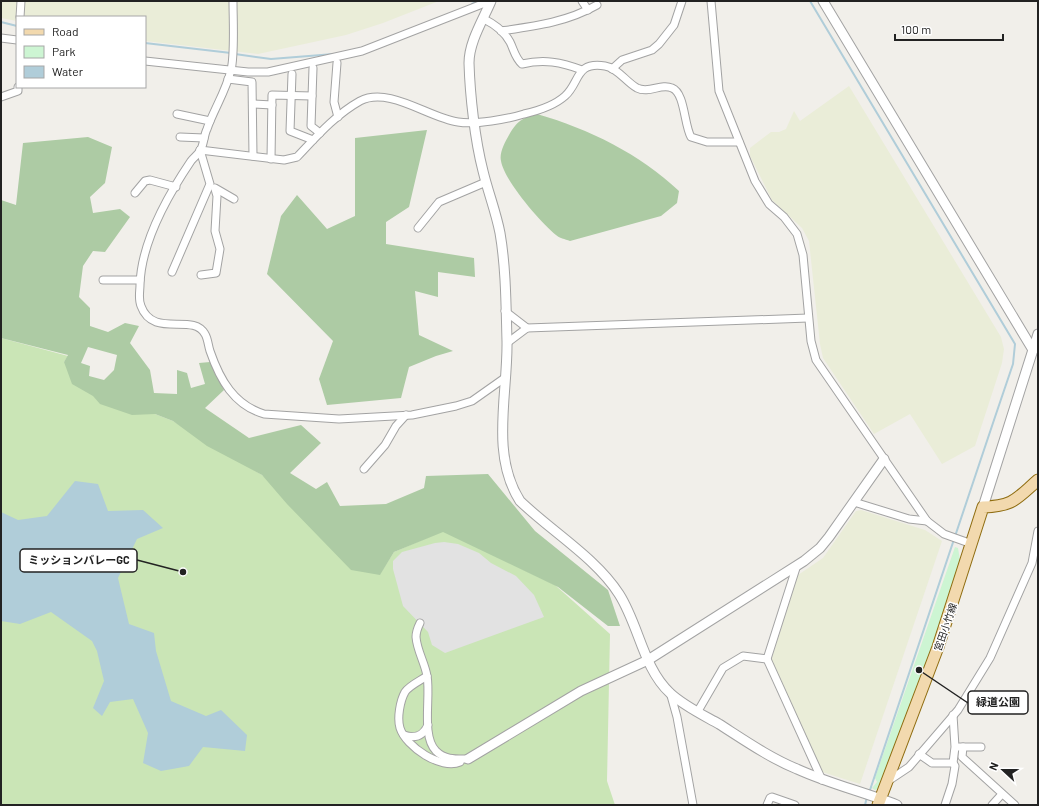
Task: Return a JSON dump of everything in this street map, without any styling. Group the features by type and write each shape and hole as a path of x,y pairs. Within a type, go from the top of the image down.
{"main road":[{"path":"984,507 1002,506 1013,502 1038,480"},
{"name":"宮田小竹線","path":"880,802 938,647 984,507"}],"street":[{"path":"20,16 21,1"},
{"path":"233,1 232,55 231,69 228,79 210,121 200,150 191,161 152,230 143,258 140,280 140,304 147,316 151,320 162,324 190,325 200,328 206,335 215,365 234,398 253,411 278,416 339,419 406,415 456,406 472,401 506,376"},
{"path":"490,1 472,47 469,62 475,122 486,182 500,234 507,343 503,415 504,456 512,489 520,501 590,561 619,594 631,615 648,660 658,678 670,692 762,751 795,769 880,802 897,805"},
{"path":"146,61 268,72 362,51 490,1"},
{"path":"582,1 588,10"},
{"path":"612,69 622,60 652,50 659,44 674,25 682,1"},
{"path":"710,1 718,91 755,181 769,204 784,217 797,234 803,255 808,318 816,360 927,521 944,534 972,544"},
{"path":"823,1 1033,350"},
{"path":"501,31 558,22 579,15 597,5"},
{"path":"484,19 496,25 510,42 518,60 522,64 536,61 550,61 566,64 582,70"},
{"path":"1,38 16,40"},
{"path":"337,63 334,102 338,117"},
{"path":"200,150 271,159 292,160 320,132 360,101 379,97 416,107 459,122 475,122 523,115 550,105 566,96 582,70 588,67 605,66 612,69 635,87 641,89 666,86 677,91 681,99 687,130 690,137 707,142 738,142"},
{"path":"313,68 311,126 320,132"},
{"path":"292,74 290,131 313,140"},
{"path":"228,79 252,82 253,156"},
{"path":"1,97 18,91 18,88"},
{"path":"271,159 272,95 312,96"},
{"path":"253,104 272,105"},
{"path":"177,114 210,121"},
{"path":"180,137 204,138"},
{"path":"200,150 217,196 215,231 220,249 216,273 201,275"},
{"path":"135,193 145,181 150,180 176,187"},
{"path":"418,228 439,202 486,182"},
{"path":"213,187 234,200"},
{"path":"172,272 213,187"},
{"path":"104,280 140,280"},
{"path":"505,311 527,328"},
{"path":"507,343 527,328 808,318"},
{"path":"984,507 1038,334"},
{"path":"364,469 385,445 396,426 406,415"},
{"path":"427,676 410,687 402,701 399,719 400,728 408,741 431,759 449,764 456,764 468,759 581,691 648,660 797,565 820,548 884,459"},
{"path":"854,502 909,520 927,521"},
{"path":"887,782 909,767 954,715 990,658 1032,563 1038,531"},
{"path":"797,565 767,660 822,780"},
{"path":"420,623 416,635 427,676 428,725 430,740 436,751 452,759 468,759"},
{"path":"698,711 723,668 743,656 767,660"},
{"path":"670,692 677,717 693,805"},
{"path":"954,715 962,758 1015,805"},
{"path":"404,735 415,737 422,734 428,725"},
{"path":"959,747 980,747"},
{"path":"945,805 952,784 955,766 953,763 959,747"},
{"path":"919,754 932,763 953,763"},
{"path":"992,805 1002,794"},
{"path":"767,805 772,797 795,805"}],"green space":[{"path":"1,1 439,1 383,23 346,35 258,54 146,41 146,16 16,16 16,21 1,18"},
{"path":"849,86 1001,337 1004,349 1002,363 975,446 942,464 910,414 874,434 823,358 820,344 809,241 802,228 772,200 750,156 750,148 771,132 779,132 786,129 794,111 800,121"},
{"path":"537,114 576,127 631,154 648,165 679,191 677,203 661,216 570,241 560,238 541,221 524,200 509,179 501,161 501,155 507,138 517,123 527,117"},
{"path":"427,130 409,207 386,222 386,244 474,258 475,277 438,272 438,297 415,291 419,335 453,351 409,367 401,398 327,405 319,379 333,341 267,274 281,216 297,195 327,229 355,216 355,138"},
{"path":"88,137 112,147 105,183 90,197 93,213 120,209 130,217 105,252 93,251 83,266 79,297 90,308 90,326 108,332 125,323 139,326 130,343 150,370 154,393 177,394 177,370 187,373 191,388 205,384 199,363 210,362 224,390 205,408 249,438 301,425 321,443 290,473 316,489 327,482 340,506 386,504 424,488 426,476 488,474 535,531 608,590 620,626 608,626 558,587 443,532 394,552 380,575 351,570 287,504 262,475 207,446 173,421 155,414 132,415 100,404 93,396 72,384 64,362 68,355 1,338 1,200 16,205 23,143","holes":["88,347 117,355 114,370 104,380 89,376 90,366 81,363"]},
{"path":"1,338 68,356 64,362 155,414 173,421 262,475 380,574 394,552 443,531 555,585 610,634 607,781 615,805 1,805"},
{"path":"861,510 925,530 942,541 860,784 822,772 771,661 798,575 823,558 856,511"},
{"path":"955,547 958,548 960,560 950,602 880,788 875,790 872,788 877,782 875,778"}],"shaded area":[{"path":"444,542 458,544 479,553 491,563 516,576 534,595 544,617 445,653 432,645 428,632 403,606 393,569 393,561 402,552"}],"water":[{"path":"75,481 98,484 108,511 143,510 163,528 137,539 118,578 129,624 154,633 156,651 171,701 206,716 221,710 247,735 245,751 203,747 189,766 161,771 143,763 148,733 133,699 110,702 102,716 93,708 104,681 97,651 92,641 51,612 20,624 1,621 1,512 18,520 47,516"}],"waterway":[{"path":"472,4 478,1"},
{"path":"810,1 1015,344 1013,364 869,793"},
{"path":"1,22 16,26"},
{"path":"146,43 231,53"},
{"path":"235,54 271,59 334,54"},
{"path":"865,805 867,797"}],"place":[{"name":"ミッションバレーGC","path":"183,572"},
{"name":"緑道公園","path":"919,670"}]}
